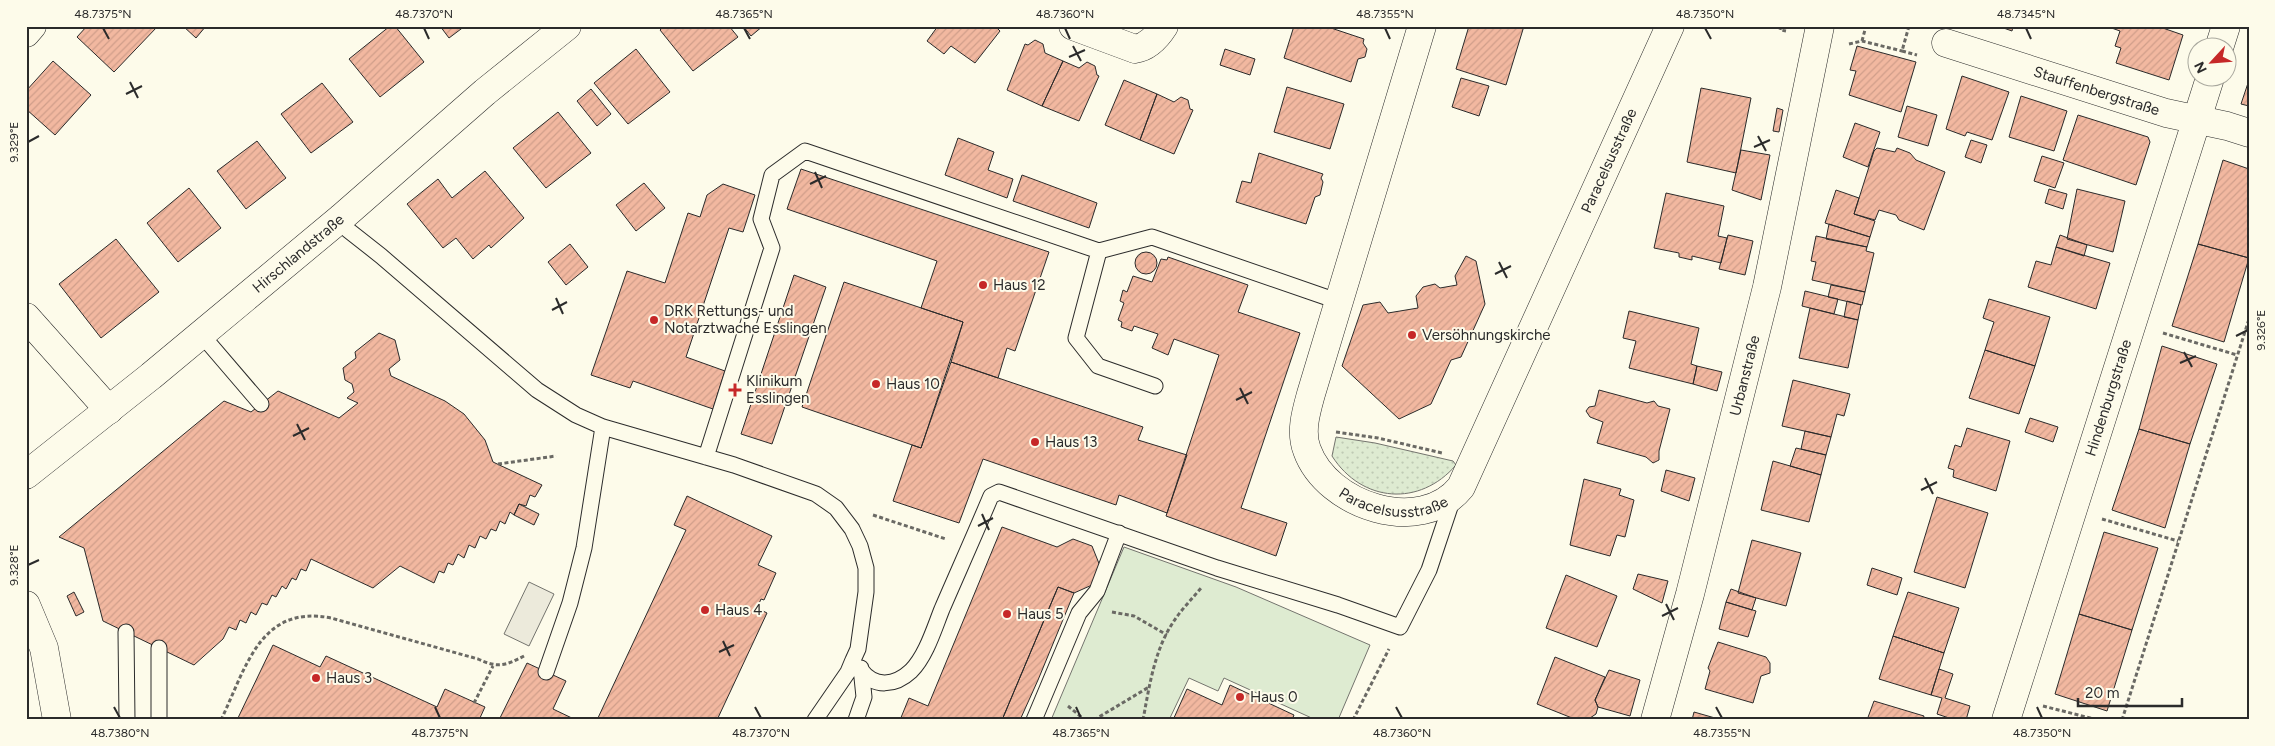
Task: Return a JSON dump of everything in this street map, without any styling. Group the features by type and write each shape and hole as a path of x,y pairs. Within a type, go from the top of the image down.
{"street":[{"path":"26,33 32,26"},
{"name":"Hirschlandstraße","path":"26,475 109,410 341,218 485,92 567,26"},
{"path":"1073,26 1135,49 1142,48 1150,43 1164,26"},
{"name":"Paracelsusstraße","path":"1422,26 1311,394 1304,427 1307,451 1319,472 1328,482 1357,501 1378,508 1411,513 1439,505 1453,498 1475,461 1588,205 1670,26"},
{"name":"Urbanstraße","path":"1655,720 1695,575 1767,287 1820,26"},
{"path":"2222,38 2226,26"},
{"name":"Stauffenbergstraße","path":"1946,35 2166,112 2249,133"},
{"name":"Hindenburgstraße","path":"2010,708 2207,88"},
{"path":"26,317 109,410"},
{"path":"26,606 44,648 57,720"}],"lane":[{"path":"706,457 772,248 761,219 772,175 805,151 1099,251 1152,237 1340,302"},
{"path":"341,218 348,230 537,390 576,415 603,427 706,457 816,494 836,508 852,529 863,556 867,581 858,649 864,697 856,720"},
{"path":"1099,251 1076,338 1098,366 1156,386"},
{"path":"201,334 261,404"},
{"path":"546,672 570,603 584,548 603,427"},
{"path":"861,670 867,678 885,683 904,676 912,670 928,643 991,496 999,492 1217,568 1338,605 1400,627 1429,570 1453,498"},
{"path":"1034,720 1082,610 1097,591 1119,533"},
{"path":"126,632 127,720"},
{"path":"159,648 159,720"},
{"path":"815,720 848,672 858,649"}],"path":[{"path":"1862,40 1866,26"},
{"path":"1849,44 1862,40 1902,51"},
{"path":"2122,720 2249,319"},
{"path":"2132,323 2237,355"},
{"path":"1304,427 1378,438 1475,461"},
{"path":"498,464 556,456"},
{"path":"2073,510 2178,541"},
{"path":"852,529 870,513 969,547"},
{"path":"1143,720 1158,654 1172,624 1217,568"},
{"path":"1082,610 1134,616 1167,635"},
{"path":"221,720 251,658 262,640 284,620 297,616 315,614 331,618 478,659 493,666 515,661 528,653 550,656"},
{"path":"1353,720 1400,627"},
{"path":"474,703 493,666"},
{"path":"1094,720 1149,688"},
{"path":"2010,708 2098,720"}],"green space":[{"path":"1336,437 1375,443 1453,461 1456,465 1442,479 1426,488 1409,493 1392,494 1375,491 1359,483 1344,472 1332,456"},
{"path":"1124,547 1236,587 1370,645 1338,720 1316,720 1224,678 1218,691 1189,678 1169,720 1051,720"}],"shaded area":[{"path":"529,582 554,594 529,646 504,634"}],"building":[{"path":"87,26 157,27 114,72 77,37"},
{"path":"183,26 206,26 196,38"},
{"path":"390,26 395,26 424,62 380,97 349,59"},
{"path":"440,26 465,26 449,38"},
{"path":"664,26 729,26 738,37 693,71 660,30"},
{"path":"743,26 763,26 751,36"},
{"path":"938,26 995,26 1000,31 975,63 951,46 944,54 927,41"},
{"path":"1294,26 1325,26 1364,39 1363,43 1367,49 1365,57 1358,59 1351,82 1284,58"},
{"path":"1469,26 1524,26 1506,85 1456,69"},
{"path":"1998,26 2013,26 2012,31"},
{"path":"2106,26 2157,26 2183,35 2169,80 2116,63 2121,48 2115,46 2120,31"},
{"path":"1035,40 1043,44 1045,53 1063,61 1042,106 1007,90 1025,44 1028,45"},
{"path":"1857,46 1916,62 1901,112 1849,95 1856,71 1850,70"},
{"path":"636,49 670,92 628,124 594,83"},
{"path":"1225,49 1255,59 1250,75 1220,65"},
{"path":"53,61 91,95 55,135 26,109 26,91"},
{"path":"1063,61 1079,68 1087,62 1095,66 1099,76 1079,121 1042,106"},
{"path":"1962,76 2009,92 1992,140 1967,132 1965,136 1946,129"},
{"path":"1461,78 1489,86 1479,116 1452,107"},
{"path":"1124,80 1157,94 1140,140 1105,125"},
{"path":"2249,80 2249,106 2241,104"},
{"path":"322,83 353,122 311,153 281,114"},
{"path":"1287,87 1344,104 1330,149 1274,132"},
{"path":"1701,88 1751,98 1736,173 1687,162"},
{"path":"591,89 611,114 597,126 577,101"},
{"path":"1157,94 1174,102 1181,97 1188,100 1190,109 1193,110 1174,154 1140,140"},
{"path":"2021,96 2067,111 2054,151 2009,137"},
{"path":"1907,106 1937,115 1928,146 1898,137"},
{"path":"1777,108 1783,110 1779,132 1773,131"},
{"path":"558,112 591,153 546,188 513,148"},
{"path":"2078,115 2148,137 2150,142 2136,185 2063,160"},
{"path":"1855,123 1880,132 1868,167 1843,157"},
{"path":"958,138 994,152 988,170 1013,179 1007,198 945,175"},
{"path":"1971,140 1987,145 1981,163 1965,157"},
{"path":"257,141 286,178 246,209 217,171"},
{"path":"1877,148 1895,152 1897,148 1910,153 1916,160 1945,172 1924,230 1899,220 1896,215 1879,210 1875,220 1854,214 1874,151"},
{"path":"1741,150 1770,155 1761,200 1732,190"},
{"path":"1259,153 1323,174 1320,195 1315,197 1306,224 1236,202 1242,181 1251,183"},
{"path":"2042,156 2064,163 2055,188 2034,181"},
{"path":"2223,160 2249,169 2249,258 2198,244"},
{"name":"Haus 12","path":"801,169 1049,252 1015,351 1007,348 998,378 951,362 963,322 921,308 937,261 787,209"},
{"path":"485,171 524,218 491,248 489,245 473,259 456,238 443,248 407,204 438,179 452,198"},
{"path":"1022,175 1097,203 1089,228 1013,201"},
{"path":"644,183 665,208 636,231 616,205"},
{"name":"DRK Rettungs- und Notarztwache Esslingen","path":"723,184 755,195 743,232 729,228 686,357 725,371 713,409 633,381 630,388 591,375 627,271 665,283 688,213 700,217 707,195"},
{"path":"189,188 221,228 178,262 147,223"},
{"path":"2049,189 2067,194 2063,209 2045,203"},
{"path":"2077,189 2125,201 2113,252 2067,239"},
{"path":"1836,190 1859,198 1854,214 1875,221 1870,237 1825,223"},
{"path":"1666,193 1724,206 1718,236 1727,238 1721,263 1692,256 1692,260 1679,257 1679,253 1654,248"},
{"path":"1829,224 1870,237 1867,247 1826,239"},
{"path":"1728,235 1753,241 1745,275 1719,269"},
{"path":"2060,235 2087,245 2084,256 2056,247"},
{"path":"1816,236 1867,247 1866,251 1874,253 1865,292 1812,280 1816,262 1811,261"},
{"path":"116,239 159,292 101,338 59,284"},
{"path":"570,244 588,267 566,285 548,262"},
{"path":"2198,244 2249,258 2224,342 2172,326"},
{"path":"2056,247 2110,263 2096,309 2028,287 2036,261 2051,265"},
{"path":"1146,252 1154,255 1157,263 1154,271 1146,274 1138,271 1135,263 1138,255"},
{"name":"Versöhnungskirche","path":"1466,256 1476,261 1485,304 1461,357 1451,360 1431,404 1399,419 1342,366 1363,305 1380,302 1388,313 1418,308 1416,296 1423,287 1435,284 1440,288 1457,285 1455,276"},
{"path":"1168,257 1248,285 1238,312 1300,333 1241,508 1287,523 1276,556 1166,516 1219,355 1174,339 1168,355 1152,348 1158,334 1134,326 1132,331 1121,327 1122,322 1118,320 1124,303 1120,301 1123,290 1127,292 1133,276 1152,282 1161,259 1167,260"},
{"path":"794,275 826,287 772,444 741,434"},
{"name":"Haus 10","path":"844,282 963,322 921,448 802,407"},
{"path":"1831,285 1865,292 1862,305 1828,297"},
{"path":"1805,291 1838,299 1834,314 1802,306"},
{"path":"1989,299 2050,317 2035,366 1985,350 1994,322 1983,318"},
{"path":"1847,301 1861,305 1858,320 1844,317"},
{"path":"1810,308 1858,320 1848,368 1799,358"},
{"path":"1629,311 1699,328 1691,364 1697,366 1693,384 1629,368 1636,341 1623,338"},
{"path":"379,333 395,340 400,360 389,369 391,376 445,401 464,414 485,440 493,462 542,485 535,497 530,495 526,506 519,504 514,515 510,512 505,524 500,521 496,531 491,529 486,539 480,536 475,548 469,545 464,558 458,554 453,565 448,563 444,573 439,571 434,583 400,566 373,588 311,559 306,571 301,569 296,580 292,578 286,589 282,586 276,597 272,595 267,605 262,603 256,615 251,612 246,623 240,620 236,630 229,627 223,639 194,665 103,621 84,548 59,537 224,401 251,412 278,391 339,418 358,403 347,398 354,392 352,384 345,380 343,368 356,358 355,352"},
{"path":"2162,346 2217,364 2190,444 2139,429"},
{"path":"1985,350 2035,366 2019,414 1969,398"},
{"name":"Haus 13","path":"951,362 1143,427 1138,440 1187,455 1167,513 1119,495 1116,505 983,459 959,523 893,501 912,445 921,448"},
{"path":"1697,366 1722,372 1717,391 1693,384"},
{"path":"1793,380 1850,394 1844,416 1837,414 1831,437 1782,426"},
{"path":"1599,390 1647,403 1654,401 1658,406 1670,409 1659,451 1659,460 1653,463 1646,457 1597,443 1603,422 1590,417 1586,411 1589,407 1595,406"},
{"path":"2030,418 2058,427 2053,442 2025,432"},
{"path":"1967,428 2010,441 1996,491 1953,477 1954,470 1948,468 1955,445 1961,447"},
{"path":"2139,429 2190,444 2165,528 2112,510"},
{"path":"1805,431 1831,437 1826,455 1801,449"},
{"path":"1796,448 1826,455 1821,475 1790,466"},
{"path":"1773,461 1821,475 1809,522 1761,510"},
{"path":"1666,470 1695,478 1689,501 1661,491"},
{"path":"1584,479 1621,489 1619,495 1634,500 1625,537 1617,535 1610,556 1570,545"},
{"name":"Haus 4","path":"687,496 772,536 758,565 776,573 764,600 761,599 757,608 767,613 717,720 597,720 686,530 674,525"},
{"path":"1937,497 1988,513 1965,588 1914,572"},
{"path":"519,504 539,514 534,525 514,515"},
{"name":"Haus 5","path":"1002,527 1057,547 1073,539 1092,546 1100,566 1092,585 1074,593 1058,587 1002,720 900,720 909,698 928,706"},
{"path":"2104,532 2158,548 2132,630 2079,614"},
{"path":"1752,540 1801,553 1786,606 1738,593"},
{"path":"1872,568 1902,578 1897,595 1867,585"},
{"path":"1638,574 1668,581 1662,603 1633,589"},
{"path":"1566,575 1617,596 1597,647 1546,628"},
{"path":"1058,587 1074,593 1038,680 1020,720 1002,720"},
{"path":"1731,589 1756,598 1752,610 1726,602"},
{"path":"74,592 84,612 76,616 67,596"},
{"path":"1908,592 1959,608 1944,653 1893,636"},
{"path":"1726,602 1756,611 1748,637 1719,629"},
{"path":"2079,614 2132,630 2107,711 2055,694"},
{"path":"1893,636 1944,653 1931,695 1879,679"},
{"path":"1718,642 1766,657 1770,663 1770,673 1761,676 1753,703 1705,689 1710,671 1708,668"},
{"name":"Haus 3","path":"273,645 320,667 326,656 437,707 445,689 485,707 479,720 237,720"},
{"path":"1555,657 1605,677 1595,700 1598,707 1596,714 1587,720 1577,720 1537,704"},
{"path":"527,663 566,681 553,709 576,720 499,720"},
{"path":"1939,669 1953,674 1945,698 1970,706 1966,720 1955,720 1937,714 1942,698 1931,695"},
{"path":"1609,670 1640,680 1630,716 1598,707 1595,700"},
{"name":"Haus 0","path":"1230,685 1294,715 1292,720 1173,720 1187,689 1222,705"},
{"path":"1874,701 1924,716 1923,720 1867,720"},
{"path":"1694,712 1722,720 1692,720"}],"place":[{"name":"Haus 12","path":"983,285"},
{"name":"DRK Rettungs- und Notarztwache Esslingen","path":"654,320"},
{"name":"Versöhnungskirche","path":"1412,335"},
{"name":"Haus 10","path":"876,384"},
{"name":"Klinikum Esslingen","path":"735,390"},
{"name":"Haus 13","path":"1035,442"},
{"name":"Haus 4","path":"705,610"},
{"name":"Haus 5","path":"1007,614"},
{"name":"Haus 3","path":"316,678"},
{"name":"Haus 0","path":"1240,697"}]}
